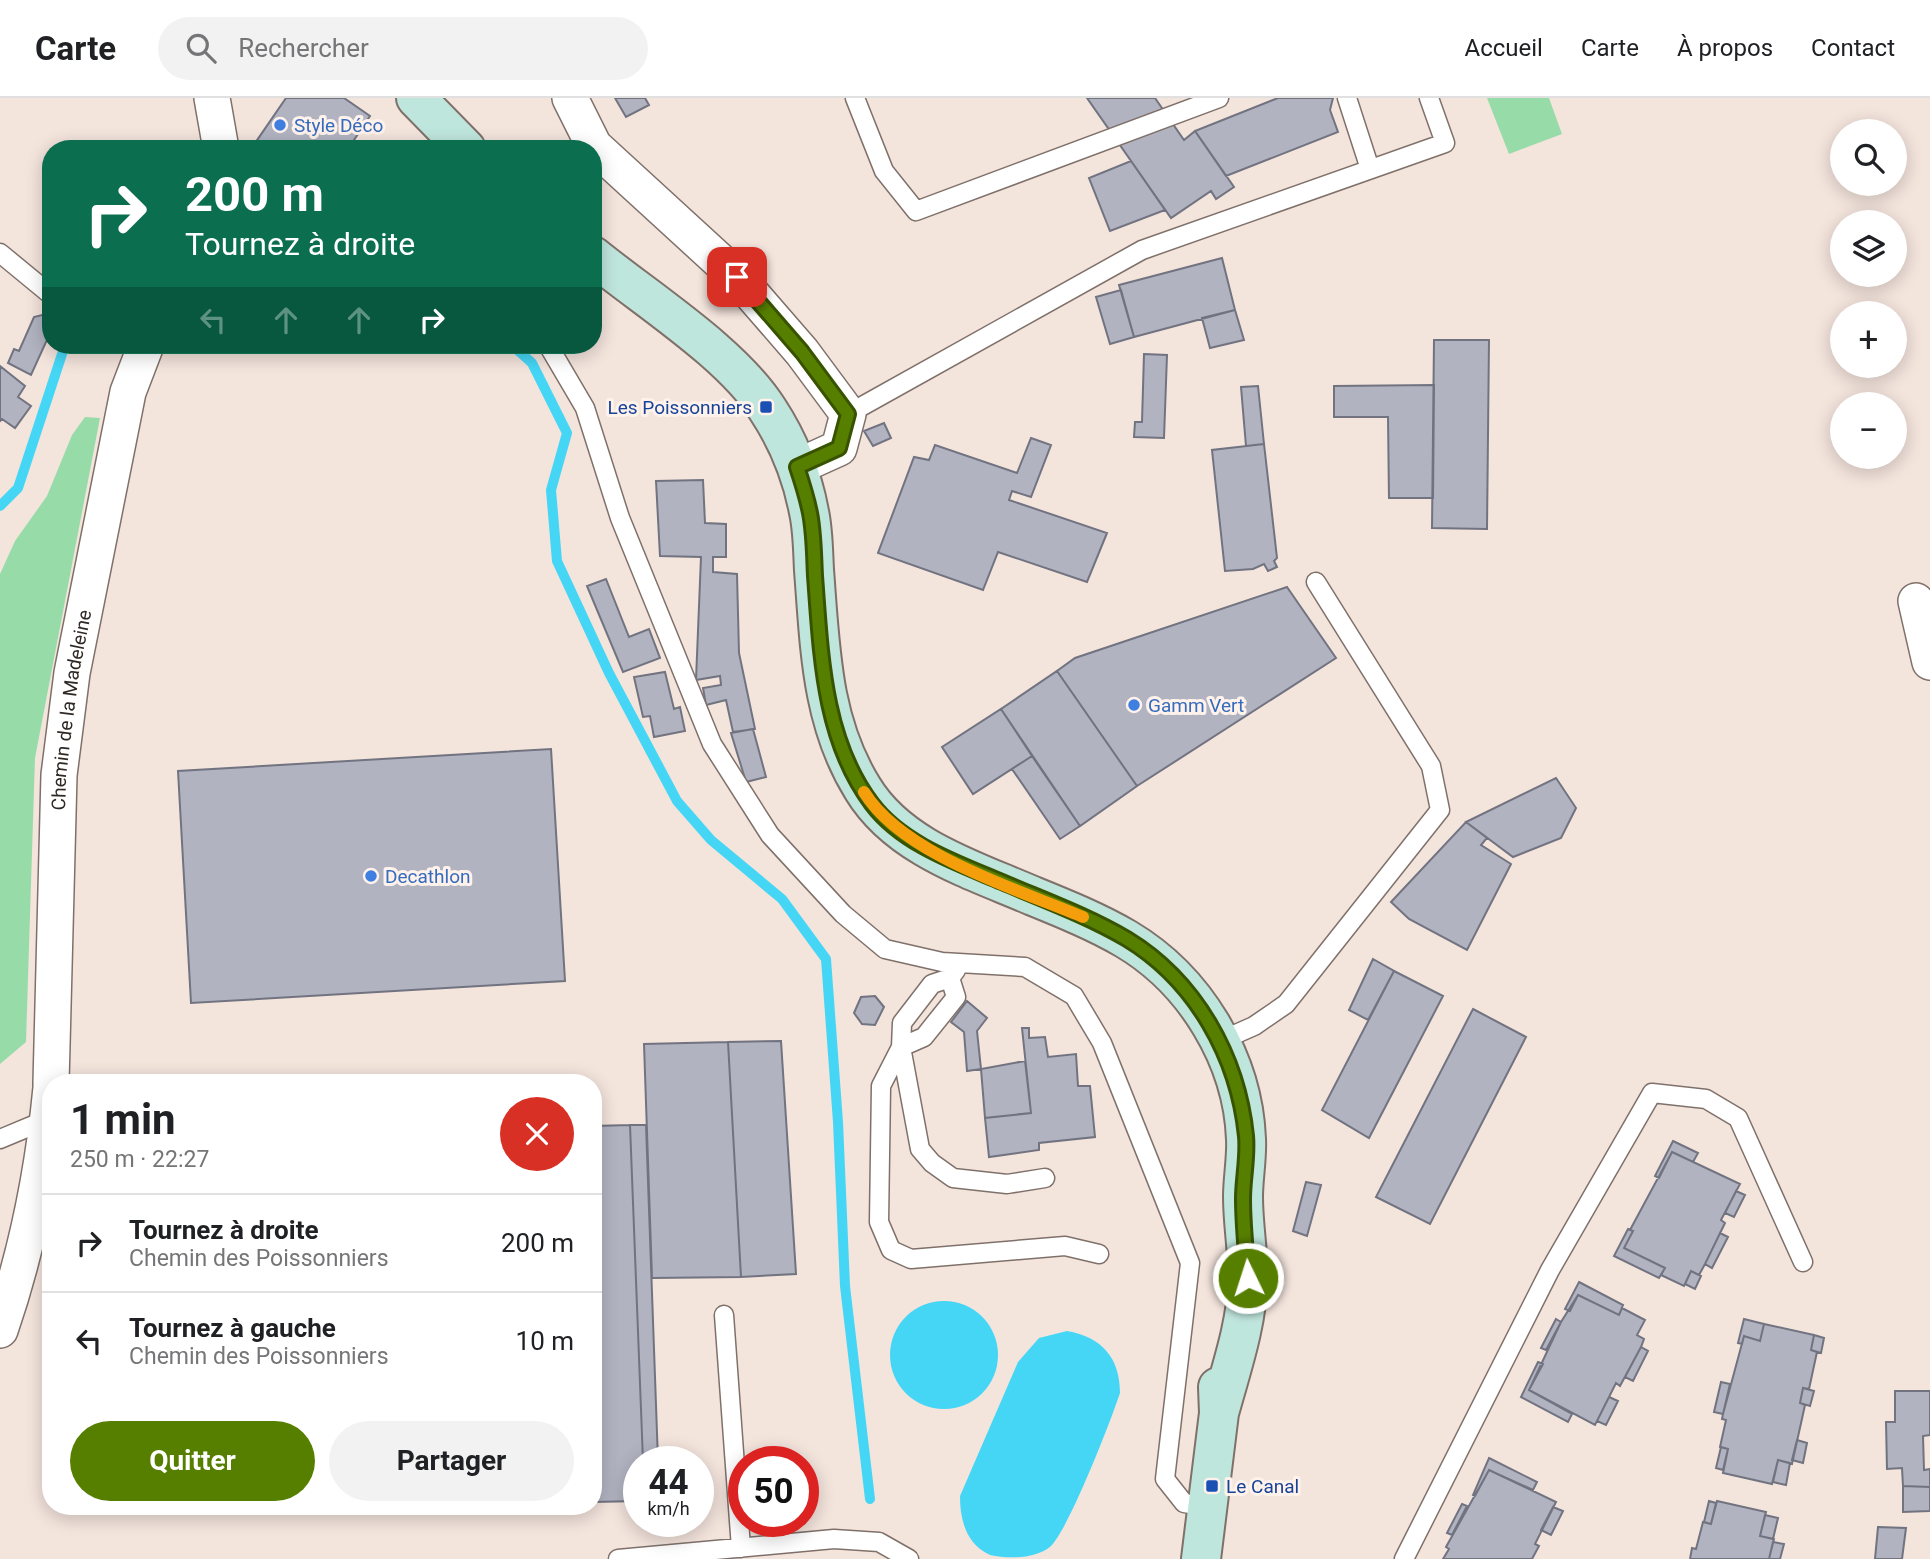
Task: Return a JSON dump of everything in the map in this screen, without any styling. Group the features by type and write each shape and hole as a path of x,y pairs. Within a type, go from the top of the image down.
{"main road":[{"path":"416,98 457,140"},
{"path":"602,263 706,344 747,384 766,407 797,467 810,515 821,649 832,724 851,771 873,805 904,834 945,858 1087,919 1128,940 1156,960 1190,995 1220,1041 1231,1066 1246,1138 1243,1199 1221,1280 1216,1332 1219,1413 1201,1559"}],"street":[{"path":"212,98 219,140"},
{"path":"570,98 591,140"},
{"path":"602,153 737,277 802,352 848,414 839,448 797,467"},
{"name":"Chemin de la Madeleine","path":"51,1074 60,775 72,674 122,418 143,354"},
{"path":"1916,601 1930,662"},
{"name":"Chemin de la Madeleine","path":"0,1330 20,1272 42,1162"}],"lane":[{"path":"855,98 884,171 915,211 1219,98"},
{"path":"1347,98 1370,169"},
{"path":"848,414 1142,250 1445,143 1429,98"},
{"path":"0,253 42,288"},
{"path":"553,354 585,408 620,518 712,744 770,835 843,914 885,949 962,963 1025,967 1074,996 1102,1043 1190,1263 1165,1479 1184,1503 1209,1507"},
{"path":"1220,1041 1254,1026 1286,1004 1440,810 1431,766 1316,582"},
{"path":"962,963 950,978 932,984 902,1023 901,1047 920,1149 932,1163 953,1178 1007,1184 1045,1178"},
{"path":"950,978 956,997 924,1037 901,1047 881,1086 879,1222 891,1250 911,1259 1065,1246 1099,1254"},
{"path":"1404,1559 1550,1270 1652,1093 1706,1100 1738,1118 1803,1262"},
{"path":"0,1139 42,1104"},
{"path":"724,1315 741,1548"},
{"path":"618,1559 834,1539 879,1542 909,1559"}],"green space":[{"path":"1487,98 1549,98 1562,134 1509,154"},
{"path":"85,417 100,418 35,758 26,1042 0,1064 0,574 15,541 47,496 72,435"}],"water":[{"path":"944,1301 965,1305 982,1317 994,1334 998,1355 994,1376 982,1393 965,1405 944,1409 923,1405 906,1393 894,1376 890,1355 894,1334 906,1317 923,1305"},
{"path":"1067,1331 1090,1338 1107,1351 1117,1369 1120,1393 1079,1497 1051,1546 1022,1557 990,1555 970,1538 961,1514 960,1496 1018,1362 1039,1338"}],"building":[{"path":"286,98 344,98 370,116 354,140 257,140"},
{"path":"615,98 645,98 649,105 626,117"},
{"path":"1087,98 1155,98 1184,140 1195,131 1234,187 1216,199 1211,191 1171,218"},
{"path":"1278,98 1333,98 1330,110 1338,132 1226,176 1195,131"},
{"path":"1131,161 1165,210 1110,231 1089,178"},
{"path":"1222,258 1235,310 1134,337 1119,285"},
{"path":"1121,290 1134,337 1110,344 1096,297"},
{"path":"1235,310 1244,340 1210,348 1202,318"},
{"path":"42,315 42,351 31,375 8,363 14,349 19,351 34,317"},
{"path":"1434,340 1489,340 1487,529 1432,528"},
{"path":"1144,354 1167,355 1164,438 1134,437 1135,422 1142,422"},
{"path":"0,366 25,386 18,397 31,406 15,428 2,419 0,421"},
{"path":"1434,385 1433,498 1389,498 1388,417 1334,417 1334,386"},
{"path":"1258,386 1264,444 1246,446 1241,387"},
{"path":"884,423 891,438 873,446 864,431"},
{"path":"1031,438 1051,445 1031,497 1012,491 1009,500 1107,533 1087,582 998,552 983,590 878,553 914,457 929,460 935,445 1017,473"},
{"path":"1264,444 1277,558 1274,561 1277,567 1268,571 1264,564 1253,569 1225,571 1212,450"},
{"path":"703,480 705,523 726,524 726,557 713,557 713,572 737,574 739,653 755,729 733,732 726,700 706,705 703,688 721,685 720,676 696,680 701,557 660,556 656,481"},
{"path":"606,579 629,637 649,629 660,658 623,672 587,586"},
{"path":"1287,587 1336,658 1137,786 1057,671 1075,658"},
{"path":"1057,671 1137,786 1080,826 1001,709"},
{"path":"665,672 674,709 680,707 685,731 654,737 650,716 643,717 634,677"},
{"path":"1001,709 1032,756 973,794 942,747"},
{"path":"753,729 766,777 746,782 731,733"},
{"name":"Decathlon","path":"551,749 565,981 191,1003 178,771"},
{"path":"1032,756 1080,826 1060,839 1012,769"},
{"path":"1556,778 1576,808 1561,838 1513,857 1466,822"},
{"path":"1466,822 1487,838 1481,845 1511,864 1467,950 1409,919 1391,902"},
{"path":"1373,959 1394,971 1368,1020 1349,1010"},
{"path":"1394,971 1443,996 1369,1138 1322,1110"},
{"path":"875,996 884,1007 875,1025 862,1024 854,1013 861,997"},
{"path":"967,1001 987,1018 977,1031 981,1069 967,1071 964,1032 951,1022"},
{"path":"1473,1009 1526,1037 1430,1224 1376,1197"},
{"path":"1022,1028 1029,1028 1029,1038 1045,1037 1048,1057 1076,1054 1078,1086 1090,1086 1095,1137 1039,1143 1039,1150 989,1157 985,1118 1031,1113"},
{"path":"781,1041 796,1274 741,1277 728,1042"},
{"path":"728,1042 741,1277 652,1278 644,1044"},
{"path":"1025,1061 1031,1113 985,1118 981,1069"},
{"path":"630,1125 642,1446 623,1446 623,1501 602,1502 602,1126"},
{"path":"630,1125 646,1125 657,1446 642,1446"},
{"path":"1673,1141 1698,1153 1693,1162 1672,1152 1659,1178 1655,1176"},
{"path":"1672,1152 1740,1184 1721,1220 1725,1223 1699,1275 1691,1271 1684,1286 1661,1275 1665,1268 1624,1248 1633,1231 1630,1230"},
{"path":"1306,1182 1321,1185 1307,1236 1293,1231"},
{"path":"1736,1191 1745,1195 1734,1217 1725,1213"},
{"path":"1628,1229 1633,1231 1624,1248 1665,1268 1659,1278 1614,1256"},
{"path":"1720,1233 1728,1237 1712,1268 1705,1264"},
{"path":"1691,1271 1701,1276 1695,1289 1685,1284"},
{"path":"1579,1282 1623,1305 1619,1315 1578,1295 1570,1311 1565,1309"},
{"path":"1578,1295 1619,1315 1622,1308 1645,1320 1637,1335 1644,1339 1641,1347 1620,1386 1616,1383 1595,1425 1529,1390 1561,1322"},
{"path":"1556,1319 1561,1322 1546,1350 1541,1348"},
{"path":"1744,1319 1764,1324 1760,1341 1744,1336 1742,1344 1738,1343"},
{"path":"1764,1324 1814,1335 1811,1350 1817,1352 1809,1389 1803,1388 1800,1403 1805,1405 1792,1464 1778,1460 1772,1484 1723,1473 1728,1449 1720,1447 1726,1420 1722,1419 1723,1414 1744,1336 1760,1341"},
{"path":"1814,1335 1824,1338 1821,1353 1811,1350"},
{"path":"1641,1347 1648,1351 1633,1381 1625,1377"},
{"path":"1538,1362 1543,1364 1529,1390 1572,1414 1568,1422 1521,1397"},
{"path":"1721,1382 1730,1384 1723,1414 1714,1412"},
{"path":"1803,1388 1814,1391 1810,1406 1800,1403"},
{"path":"1895,1391 1930,1391 1930,1435 1923,1436 1924,1470 1930,1469 1930,1487 1903,1486 1902,1468 1887,1469 1886,1422 1895,1422"},
{"path":"1609,1397 1618,1401 1606,1425 1597,1421"},
{"path":"1797,1440 1807,1443 1803,1463 1792,1460"},
{"path":"1721,1447 1728,1449 1723,1470 1716,1468"},
{"path":"1489,1458 1537,1482 1533,1490 1489,1470 1475,1496 1473,1495"},
{"path":"1778,1460 1790,1463 1786,1485 1773,1482"},
{"path":"1489,1470 1556,1502 1535,1544 1539,1546 1532,1559 1443,1559 1449,1549 1446,1547"},
{"path":"1903,1486 1930,1487 1930,1511 1903,1512"},
{"path":"1709,1501 1716,1503 1711,1524 1704,1522"},
{"path":"1717,1501 1766,1512 1760,1536 1774,1539 1769,1559 1690,1559 1692,1548 1696,1549 1703,1522 1711,1524"},
{"path":"1462,1504 1467,1506 1452,1535 1447,1533"},
{"path":"1553,1507 1563,1511 1551,1535 1541,1530"},
{"path":"1765,1515 1778,1518 1773,1539 1760,1536"},
{"path":"1878,1527 1906,1528 1902,1559 1875,1559"},
{"path":"1773,1542 1784,1544 1780,1559 1769,1559"}],"waterway":[{"path":"0,506 18,488 62,354"},
{"path":"522,354 532,363 567,433 551,490 557,561 609,673 677,801 711,840 782,899 826,959 838,1122 845,1286 870,1499"}],"slow traffic":[{"path":"864,792 873,805 904,834 945,858 1083,917"}],"place":[{"name":"Style Déco","path":"280,125"},
{"name":"Les Poissonniers","path":"766,407"},
{"name":"Gamm Vert","path":"1134,705"},
{"name":"Decathlon","path":"371,876"},
{"name":"Le Canal","path":"1212,1486"}],"route":[{"path":"737,277 802,352 848,414 839,448 797,467 810,515 821,649 832,724 851,771 873,805 904,834 945,858 1087,919 1128,940 1156,960 1197,1003 1220,1041 1231,1066 1240,1099 1246,1138 1243,1199 1248,1278"}]}
